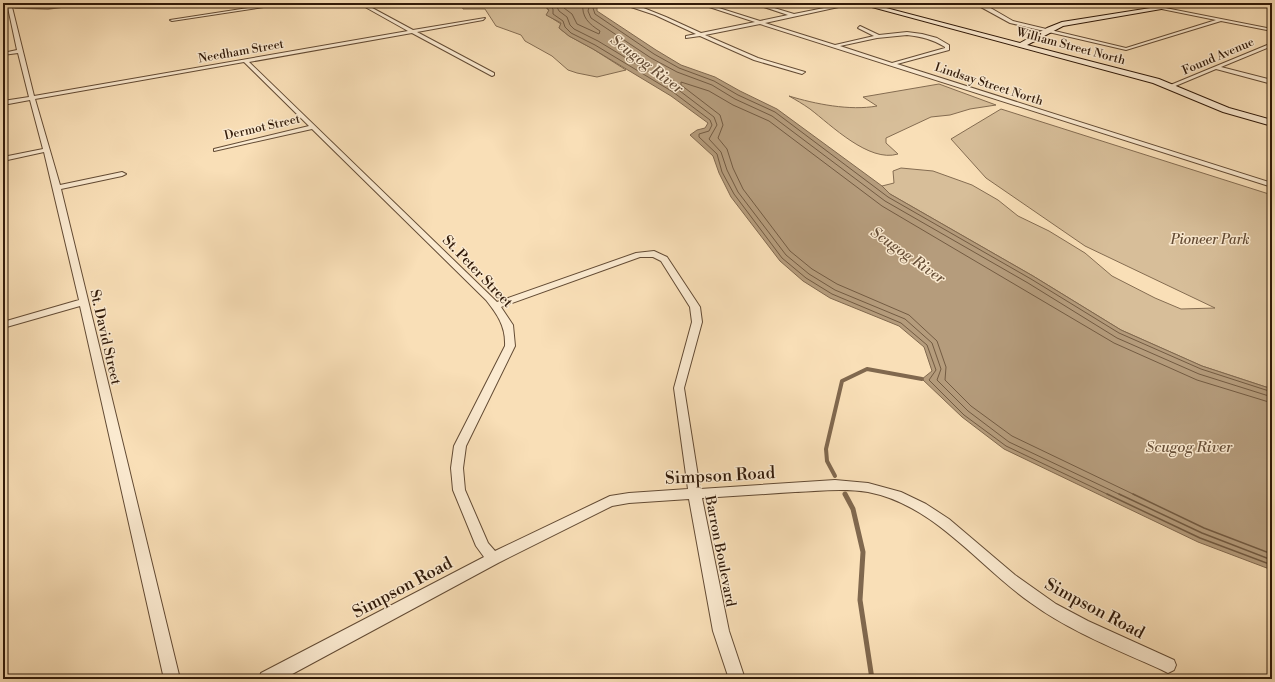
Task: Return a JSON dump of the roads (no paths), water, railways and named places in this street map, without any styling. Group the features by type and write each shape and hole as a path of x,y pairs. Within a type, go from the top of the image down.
{"street":[{"name":"St. David Street","path":"9,3 18,51 26,72 31,98 56,188 172,679"},
{"path":"172,20 288,3"},
{"path":"360,3 492,74"},
{"path":"629,3 678,22 683,27 700,35 772,65 802,72"},
{"name":"Lindsay Street North","path":"699,3 1272,185"},
{"path":"754,3 794,16"},
{"path":"688,37 855,3"},
{"name":"William Street North","path":"860,3 1171,86 1226,110 1272,123"},
{"path":"980,3 980,5 1012,22 1126,49 1221,20"},
{"path":"1134,3 1272,30"},
{"path":"1140,3 1162,8"},
{"path":"1021,45 1046,30 1062,24 1193,3"},
{"name":"Needham Street","path":"3,103 483,19"},
{"path":"860,27 878,36"},
{"path":"835,46 878,36 925,36 934,38 947,46 947,49 892,64"},
{"name":"Found Avenue","path":"1171,86 1272,44"},
{"path":"1257,50 1265,52"},
{"path":"3,54 18,51"},
{"name":"St. Peter Street","path":"244,60 495,306 510,328 510,346 460,446 456,468 459,490 483,546 493,559"},
{"path":"1217,68 1272,82"},
{"name":"Dermot Street","path":"216,150 313,127"},
{"path":"3,159 46,150"},
{"path":"56,188 122,174"},
{"name":"Barron Boulevard","path":"495,306 639,255 654,254 664,259 695,307 697,314 697,322 679,388 694,495 721,631 737,679"},
{"path":"3,325 83,302"},
{"name":"Simpson Road","path":"267,679 493,559 610,501 629,498 835,485 863,486 888,492 911,502 947,525 1020,587 1053,610 1168,665"}],"water":[{"name":"Scugog River","path":"542,3 601,4 597,8 597,11 656,50 681,65 715,77 777,109 882,186 890,194 1033,276 1121,330 1202,366 1272,389 1272,570 1198,542 1004,449 962,417 922,379 932,371 924,347 899,326 830,298 803,281 780,261 731,197 719,173 713,156 690,135 697,130 705,128 708,123 671,96 569,36 559,28 561,23 546,15 549,10"}],"waterway":[{"path":"15,8 48,9 94,3"},
{"path":"835,476 827,461 826,449 842,381 867,369 922,379"},
{"path":"845,494 853,509 863,552 860,600 872,679"}],"park label":[{"name":"Pioneer Park","path":"1210,239"}]}
